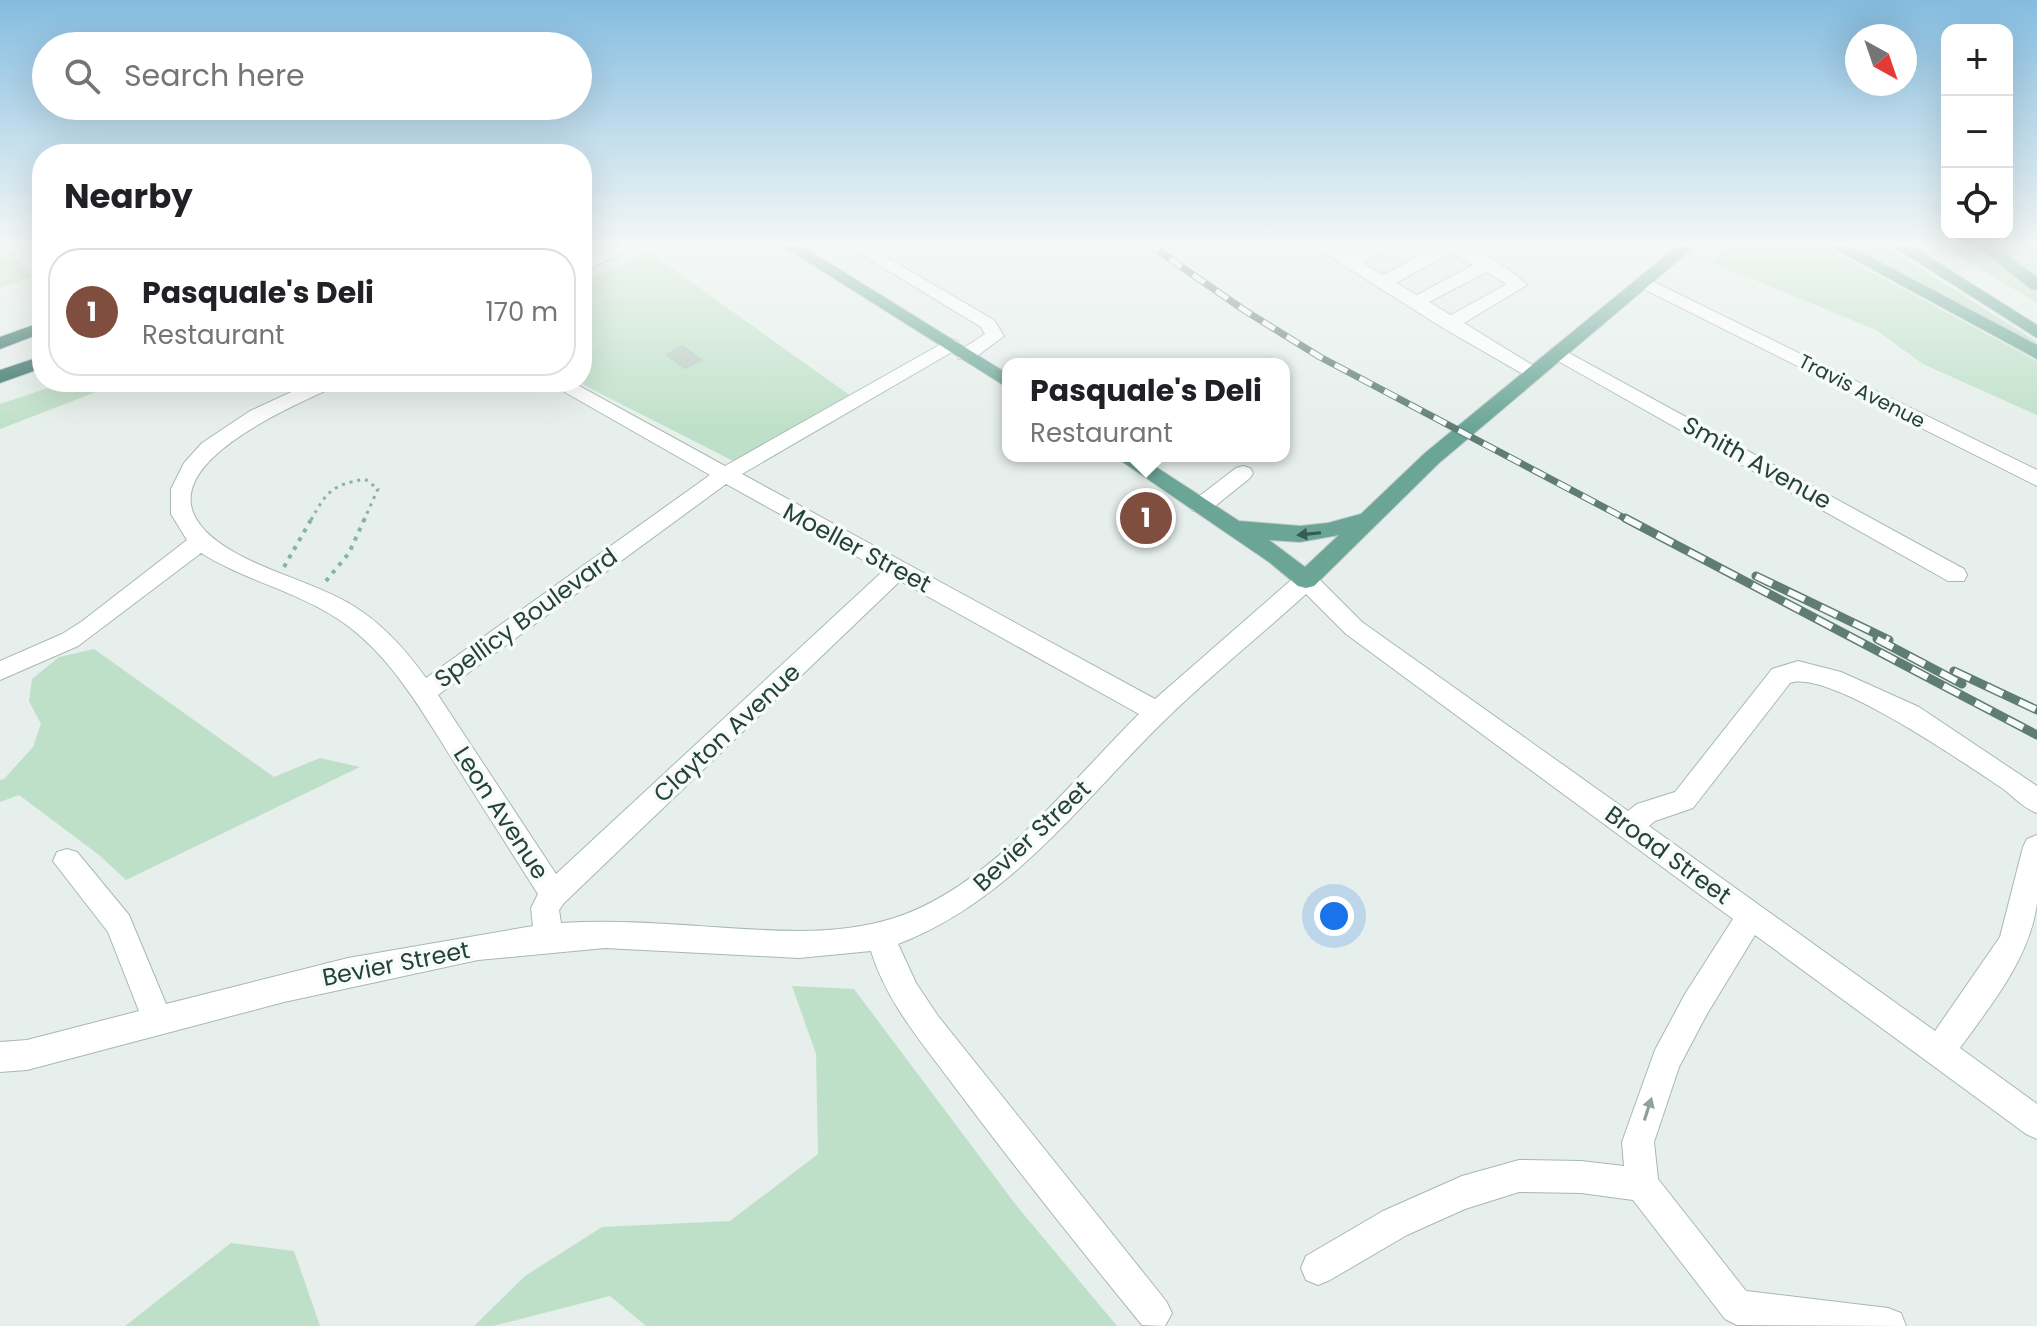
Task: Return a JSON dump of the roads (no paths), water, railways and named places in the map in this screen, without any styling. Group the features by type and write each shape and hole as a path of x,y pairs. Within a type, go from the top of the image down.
{"highway":[{"path":"0,343 32,331"},
{"path":"0,358 32,347"},
{"path":"0,377 32,366"},
{"path":"0,388 32,378"}],"main road":[{"path":"886,305 1002,378"},
{"name":"Bevier Street","path":"1306,580 1432,458 1616,305"},
{"path":"1947,305 2037,353"},
{"path":"1993,305 2037,333"},
{"path":"1133,462 1290,565 1306,580"},
{"path":"1233,527 1309,534 1347,526 1379,506"}],"street":[{"name":"Spellicy Boulevard","path":"200,542 231,560 314,595 370,630 423,693 723,476 958,350 995,336 988,324 956,305"},
{"path":"1418,305 1535,373"},
{"path":"1449,324 1483,305"},
{"name":"Travis Avenue","path":"1690,305 2037,479"},
{"name":"Smith Avenue","path":"1558,353 1956,575"},
{"path":"0,671 79,634 200,542 187,528 182,515 183,483 189,469 217,441 252,419 308,392"},
{"name":"Moeller Street","path":"575,392 1157,712"},
{"path":"1201,506 1243,473"},
{"name":"Clayton Avenue","path":"554,894 804,662 898,570"},
{"name":"Bevier Street","path":"0,1057 27,1055 397,962 548,938 664,935 802,945 881,937 964,899 1033,838 1157,712 1306,580"},
{"name":"Broad Street","path":"1306,580 1354,628 2037,1123"},
{"path":"1629,827 1646,812 1684,800 1781,676 1798,670 1832,679 1910,714 1952,745 2015,783 2037,802"},
{"name":"Leon Avenue","path":"423,693 554,894 545,908 548,938"},
{"path":"1939,1051 1983,991 2013,942 2037,847"},
{"path":"67,861 119,924 159,1022"},
{"path":"1752,915 1696,1004 1666,1061 1638,1142 1642,1185 1737,1307 1888,1326"},
{"path":"881,937 888,965 917,1015 1022,1152 1154,1313"},
{"path":"1318,1268 1395,1223 1462,1193 1519,1176 1581,1177 1642,1185"}],"railway":[{"path":"1237,305 1320,357 1628,520"},
{"path":"1625,518 2037,735"},
{"path":"1756,576 1889,640"},
{"path":"1877,639 1962,684"},
{"path":"1954,671 2037,710"}],"place":[{"name":"Pasquale's Deli","path":"1146,518"}]}
